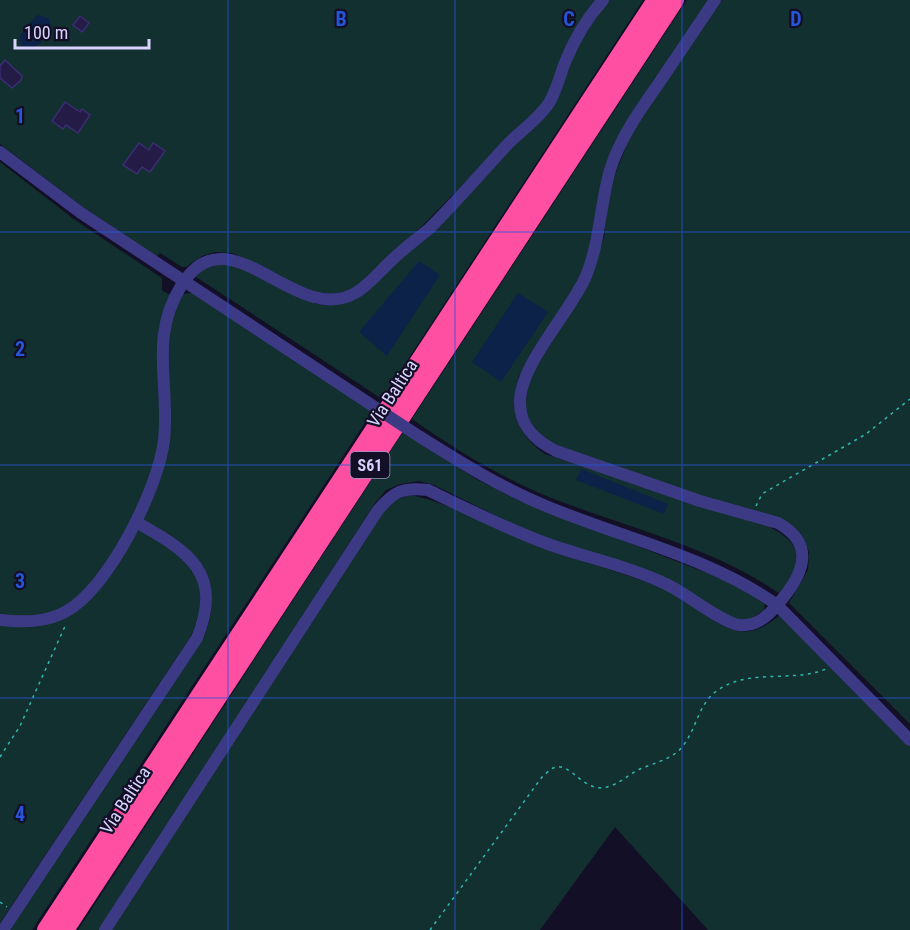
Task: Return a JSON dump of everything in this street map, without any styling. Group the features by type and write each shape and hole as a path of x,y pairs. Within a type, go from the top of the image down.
{"highway":[{"name":"Via Baltica","path":"46,930 656,0"},
{"name":"Via Baltica","path":"65,930 675,0"}],"street":[{"path":"0,620 38,621 54,617 74,607 95,586 136,522 156,477 164,443 165,394 162,341 168,309 195,267 211,258 223,258 237,261 309,296 325,300 340,299 356,293 429,228 510,142 539,116 550,101 578,34 603,0"},
{"path":"105,930 378,510 388,498 398,492 411,488 428,490 546,543 668,584 692,597 728,622 739,625 752,624 763,619 794,585 801,573 803,559 800,546 788,529 751,514 700,501 556,451 542,444 530,432 523,420 519,405 524,378 577,294 586,275 598,233 610,169 623,139 715,0"},
{"path":"0,152 81,213 477,473 514,493 736,579 777,605 910,740"},
{"path":"3,930 197,638 205,618 207,600 204,581 195,564 173,542 136,522"}],"path":[{"path":"751,514 762,494 866,434 910,399"},
{"path":"0,757 20,726 74,607"},
{"path":"430,930 542,777 553,768 562,767 572,772 585,784 602,789 614,785 636,771 668,758 681,749 702,707 720,688 751,679 803,676 817,673 836,664"}],"green space":[{"path":"0,0 597,0 547,99 424,224 358,285 345,292 330,294 303,289 233,253 215,252 202,256 186,267 182,267 160,253 156,257 87,210 0,144"},
{"path":"608,0 643,0 382,399 196,277 197,272 211,264 234,265 316,304 335,304 351,300 528,130 581,36"},
{"path":"687,0 710,0 634,110 590,250 573,293 519,376 515,410 521,429 545,454 768,526 781,533 795,548 797,556 793,573 780,594 755,578 700,551 554,499 516,482 463,453 412,419"},
{"path":"722,0 910,0 910,724 789,603 808,570 809,552 796,529 781,520 702,497 557,446 541,437 531,424 525,409 529,379 591,279 604,237 608,202 616,172 628,142 642,116"},
{"path":"0,162 75,220 162,278 162,290 178,300 184,294 192,293 372,412 32,930 8,930 204,637 210,619 212,601 209,583 202,565 200,613 191,636 0,923"},
{"path":"403,432 476,479 517,500 733,583 765,604 764,610 750,619 740,620 729,617 669,581 553,541 434,485 419,481 400,484 386,490 375,503 100,930 78,930"},
{"path":"410,495 451,508 516,537 672,592 720,624 738,631 755,630 780,615 910,746 910,930 708,930 615,827 540,930 111,930 382,513 394,500"}],"water":[{"path":"37,15 49,18 51,28 36,46 22,49 19,38"},
{"path":"419,261 440,275 387,356 359,332"},
{"path":"518,293 548,312 501,382 472,362"},
{"path":"581,469 668,504 664,514 576,480"}],"building":[{"path":"80,16 89,23 82,32 73,25"},
{"path":"5,60 22,76 12,88 0,78 0,66"},
{"path":"65,102 80,112 82,109 90,115 78,133 66,125 63,129 52,121"},
{"path":"139,143 149,150 153,143 165,151 150,172 142,167 137,174 123,165"}]}
